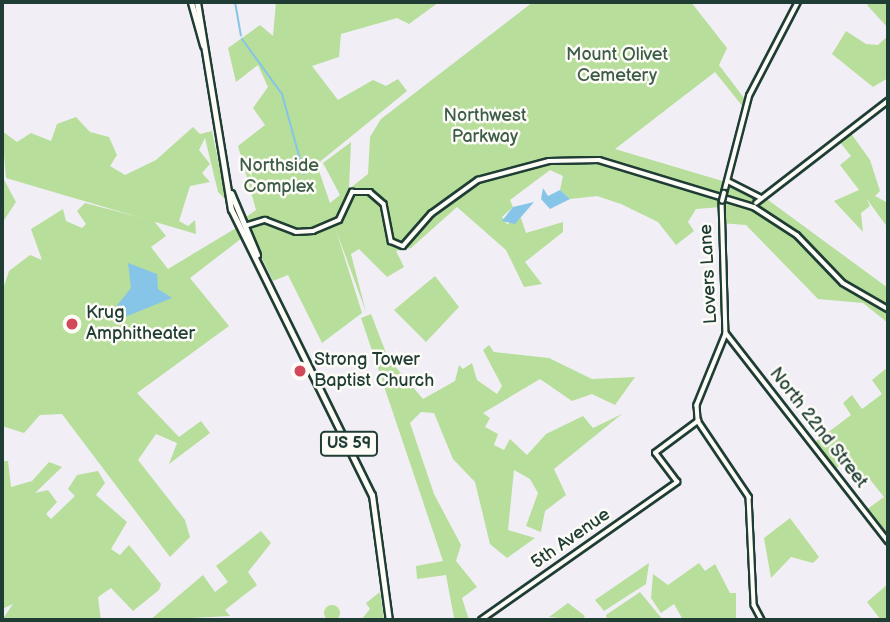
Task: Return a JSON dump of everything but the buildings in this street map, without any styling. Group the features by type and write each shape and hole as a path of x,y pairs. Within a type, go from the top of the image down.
{"main road":[{"name":"US 59","path":"191,2 207,59"},
{"name":"US 59","path":"197,2 227,180 242,228 372,495 389,620"}],"street":[{"name":"Lovers Lane","path":"698,421 697,405 726,332 722,201 724,192 749,96 798,2"},
{"path":"753,205 888,101"},
{"path":"242,228 265,220 296,232 313,231 343,216 352,192 370,192 384,204 391,241 402,246 472,183 565,159 599,160 753,205 797,235 843,283 888,309"},
{"path":"727,180 733,187 754,197 762,197"},
{"path":"724,192 733,187"},
{"path":"753,205 754,197"},
{"name":"North 22nd Street","path":"726,332 888,541"},
{"path":"698,421 749,497 754,605 762,620"},
{"name":"5th Avenue","path":"481,620 677,482 655,453 698,421"}],"green space":[{"path":"276,2 439,2 409,24 397,18 341,34 339,57 312,66 338,100 373,80 386,86 398,79 407,91 311,169 318,168 330,203 340,195 323,163 351,142 349,189 368,174 370,137 381,119 533,2 691,2 727,48 719,65 744,98 744,108 715,72 615,149 756,191 888,288 888,323 863,303 818,299 746,225 720,223 721,207 696,209 688,222 694,231 676,245 658,222 621,204 597,196 570,199 560,190 563,176 550,170 510,200 513,207 502,217 507,224 521,218 526,233 563,222 563,232 525,262 542,284 524,287 506,250 457,207 411,248 396,251 404,267 387,277 359,249 351,254 366,312 336,230 362,313 322,343 288,275 273,281 243,219 256,210 238,146 265,125 253,108 268,87 258,65 236,82 228,48 260,25 273,36"},
{"path":"870,2 888,2 888,28 867,5"},
{"path":"846,31 866,44 878,45 888,36 888,78 873,87 832,54"},
{"path":"76,117 90,132 109,137 117,155 110,166 125,175 156,160 193,127 200,134 212,131 226,200 218,192 205,138 199,150 210,164 202,173 210,182 190,186 179,221 188,226 195,220 196,234 6,178 2,131 17,142 31,133 51,141 57,124"},
{"path":"850,132 870,160 880,191 875,196 888,203 888,228 866,198 870,206 861,213 863,232 834,201 859,190 840,165 851,156 839,141"},
{"path":"2,176 16,202 2,223"},
{"path":"85,203 154,221 166,236 151,247 168,269 236,228 242,238 190,278 229,326 137,393 179,437 201,421 210,433 169,464 177,443 156,434 138,460 185,520 190,537 170,557 62,414 40,415 24,433 2,426 2,292 9,271 30,255 42,260 31,229 63,209 66,221 82,228 86,224 77,211"},
{"path":"435,276 459,307 426,342 394,310"},
{"path":"371,314 388,358 423,399 455,381 459,365 463,369 472,363 477,380 497,394 502,386 483,350 489,345 494,352 549,358 592,379 635,377 615,405 592,394 572,401 540,379 483,413 490,418 485,427 498,434 494,445 504,450 510,439 527,455 546,434 583,416 593,428 622,414 554,469 566,495 545,511 541,532 526,526 538,493 530,479 514,470 508,530 535,538 507,558 490,544 475,482 453,459 434,413 421,412 410,423 434,494 461,545 456,561 477,587 462,598 469,620 454,618 446,575 417,579 416,566 443,561 361,318"},
{"path":"888,367 888,539 866,510 884,497 868,477 863,480 848,460 835,469 814,443 851,415 843,403 852,395 862,409 882,394 872,380"},
{"path":"2,461 8,461 11,487 32,481 49,462 62,467 35,493 48,490 57,502 46,514 51,519 75,496 68,489 77,475 98,471 105,483 96,495 127,522 111,549 120,555 129,545 161,584 159,590 133,611 111,588 98,597 101,620 2,620 13,604 2,609"},
{"path":"790,518 819,557 813,563 791,557 771,578 764,538"},
{"path":"261,531 271,543 248,572 257,585 225,610 230,616 150,620 203,575 215,592 228,582 216,566"},
{"path":"649,563 646,584 604,611 595,600"},
{"path":"699,563 705,571 715,564 730,593 736,593 736,620 683,620 674,604 661,613 651,598 653,574 668,585"},
{"path":"888,584 888,620 881,620 867,602"},
{"path":"380,592 384,620 361,620 370,609 366,603"},
{"path":"640,592 663,620 607,620 606,615"},
{"path":"568,603 585,616 582,620 549,617"},
{"path":"329,605 335,605 340,613 338,619 329,621 324,616 324,610"}],"water":[{"path":"543,188 548,196 560,190 570,199 550,209 541,199"},
{"path":"534,202 515,224 502,221 513,207"},
{"path":"128,263 157,274 158,289 172,298 115,321 111,313 131,288"}],"waterway":[{"path":"235,2 241,35"},
{"path":"242,39 282,94 304,174"}],"place":[{"name":"Krug Amphitheater","path":"72,324"},
{"name":"Strong Tower Baptist Church","path":"300,371"}],"park label":[{"name":"Mount Olivet Cemetery","path":"617,66"},
{"name":"Northwest Parkway","path":"485,127"},
{"name":"Northside Complex","path":"279,177"}]}
